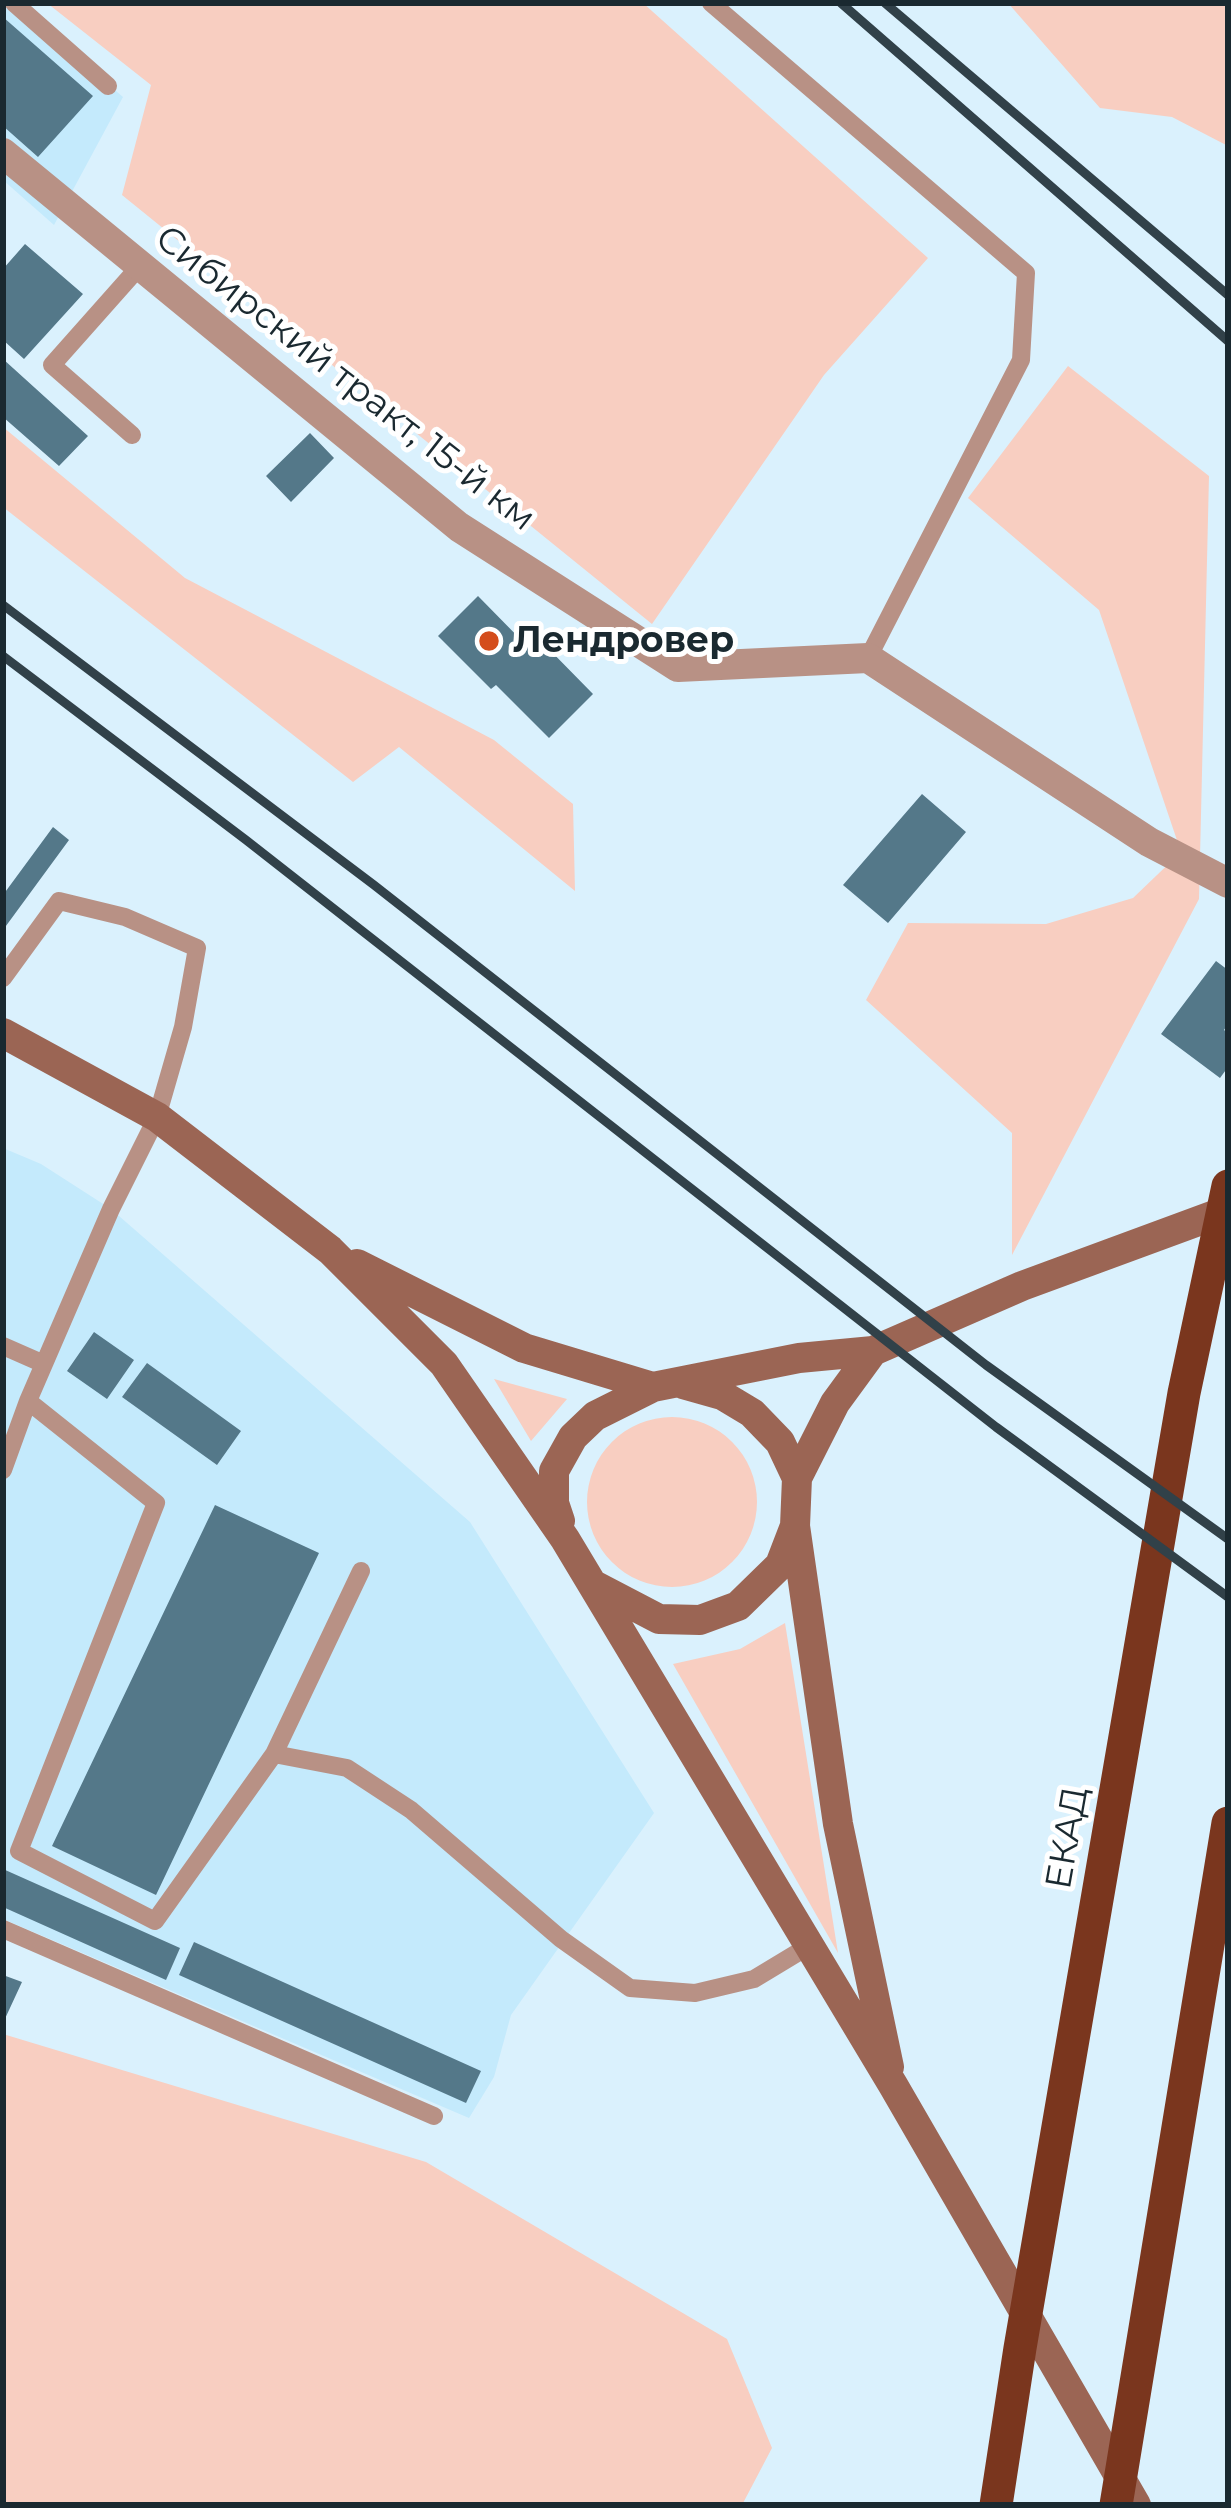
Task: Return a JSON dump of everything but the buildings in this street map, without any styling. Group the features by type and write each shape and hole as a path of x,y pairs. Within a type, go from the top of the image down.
{"highway":[{"name":"ЕКАД","path":"996,2505 1184,1394 1228,1186"},
{"path":"1116,2505 1228,1823"}],"main road":[{"path":"3,1033 157,1117 330,1250 444,1364 565,1539 892,2085 1136,2505"},
{"path":"565,1539 554,1503 554,1471 573,1437 595,1415 666,1385 799,1358 873,1351 1022,1286 1228,1210"},
{"path":"330,1250 524,1348 722,1395 752,1413 780,1442 797,1478"},
{"path":"873,1351 835,1403 797,1478 795,1526 838,1824 892,2085"},
{"path":"592,1584 659,1619 700,1620 738,1606 780,1565 795,1526"}],"street":[{"name":"Сибирский тракт, 15-й км","path":"3,153 460,527 678,667 868,658"},
{"path":"868,658 1148,842 1228,883"}],"lane":[{"path":"14,3 108,86"},
{"path":"711,3 1026,273 1022,360 868,658"},
{"path":"131,435 52,365 139,267"},
{"path":"3,978 59,902 124,917 197,948 183,1027 157,1117 111,1209 3,1469"},
{"path":"3,1346 44,1364"},
{"path":"28,1401 156,1503 19,1851 155,1921 274,1754 361,1571"},
{"path":"274,1754 347,1768 411,1810 561,1939 630,1988 695,1993 734,1984 754,1979 807,1947"},
{"path":"3,1929 434,2116"}],"shaded area":[{"path":"3,3 14,3 123,97 54,225 3,180"},
{"path":"47,3 643,3 928,258 824,375 652,624 122,195 151,85"},
{"path":"1008,3 1228,3 1228,146 1172,117 1100,108"},
{"path":"1068,366 1209,476 1199,899 1012,1255 1012,1133 866,1000 908,923 1046,924 1133,898 1181,852 1099,610 968,498"},
{"path":"3,427 185,578 494,740 573,804 575,891 399,747 353,782 3,507"},
{"path":"3,1148 41,1164 111,1209 470,1522 654,1813 511,2015 494,2077 469,2118 3,1919"},
{"path":"494,1379 567,1399 531,1441"},
{"path":"672,1417 704,1424 732,1442 750,1470 757,1502 750,1534 732,1562 704,1580 672,1587 640,1580 612,1562 594,1534 587,1502 594,1470 612,1442 640,1424"},
{"path":"785,1623 838,1953 673,1664 740,1649"},
{"path":"3,2034 426,2162 727,2339 772,2448 742,2505 3,2505"}],"railway":[{"path":"841,3 1228,341"},
{"path":"885,3 1228,295"},
{"path":"3,605 374,885 986,1365 1228,1539"},
{"path":"3,656 246,840 996,1427 1228,1597"}],"place":[{"name":"Лендровер","path":"489,641"}]}
